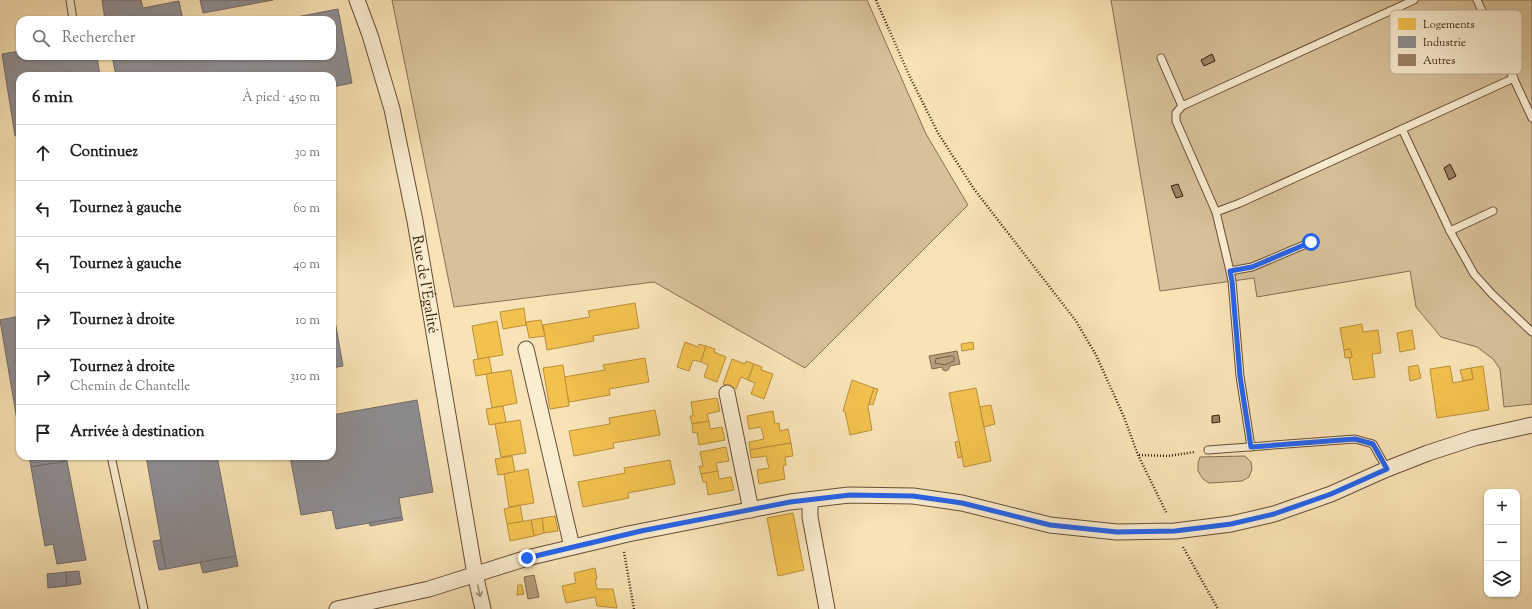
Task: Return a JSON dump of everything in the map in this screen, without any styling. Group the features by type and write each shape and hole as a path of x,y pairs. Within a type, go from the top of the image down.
{"street":[{"name":"Rue de l'Égalité","path":"357,0 370,35 392,109 415,220 475,574 483,609"},
{"path":"526,349 572,547"},
{"path":"727,393 751,510"},
{"path":"337,609 429,589 527,558 620,536 790,502 850,495 913,496 962,503 1050,525 1117,532 1175,531 1231,524 1274,514 1331,494 1387,469 1428,453 1474,438 1532,425"},
{"path":"810,500 810,517 827,609"}],"lane":[{"path":"70,0 73,16"},
{"path":"1392,10 1414,0"},
{"path":"1477,0 1482,10"},
{"path":"1251,447 1240,376 1230,271 1216,212 1176,121 1176,113 1182,106 1390,11"},
{"path":"1161,58 1182,106"},
{"path":"1512,74 1532,118"},
{"path":"1216,212 1240,204 1514,78"},
{"path":"1402,129 1450,231 1474,274 1492,294 1532,332"},
{"path":"1450,231 1494,212"},
{"path":"1230,271 1252,267 1311,242"},
{"path":"1208,450 1355,439 1373,444 1387,469"},
{"path":"111,460 144,609"}],"path":[{"path":"876,0 909,75 938,133 974,189 1076,321 1096,355 1124,417 1138,455 1168,516"},
{"path":"1138,455 1168,456 1208,450"},
{"path":"620,536 634,609"},
{"path":"1182,546 1218,609"}],"shaded area":[{"path":"392,0 867,0 926,134 968,205 805,368 654,282 454,307"},
{"path":"1111,0 1532,0 1532,404 1504,407 1500,369 1493,359 1477,347 1441,337 1416,307 1410,271 1257,297 1254,278 1160,291"},
{"path":"1245,456 1251,462 1252,469 1249,477 1242,481 1209,483 1203,479 1198,471 1200,457"}],"water":[{"path":"957,351 960,364 950,366 946,371 943,370 942,367 932,369 929,356"},
{"path":"534,575 539,597 528,599 524,577"}],"building: Logements":[{"path":"635,303 639,328 593,336 594,341 547,350 543,325 590,317 588,311"},
{"path":"524,308 526,325 503,329 500,312"},
{"path":"541,320 545,336 529,338 526,322"},
{"path":"497,321 503,355 478,359 472,326"},
{"path":"1362,324 1363,332 1378,330 1381,353 1372,354 1375,377 1353,380 1349,358 1352,357 1350,349 1344,350 1340,328"},
{"path":"1412,330 1415,349 1400,352 1397,333"},
{"path":"685,342 698,347 699,344 706,346 701,362 693,360 689,371 677,367"},
{"path":"973,342 974,349 962,351 961,344"},
{"path":"706,346 715,349 714,352 726,357 717,382 704,377 708,365 701,362"},
{"path":"1350,349 1352,357 1345,358 1344,350"},
{"path":"489,357 492,373 476,376 473,360"},
{"path":"645,358 649,382 609,389 610,395 569,402 564,377 605,370 603,365"},
{"path":"732,359 745,364 746,361 754,364 748,380 741,377 736,389 723,384"},
{"path":"754,364 762,367 761,370 773,374 764,399 751,394 755,383 748,380"},
{"path":"563,365 569,406 550,409 543,368"},
{"path":"1418,365 1421,378 1410,381 1408,367"},
{"path":"1450,366 1453,383 1473,379 1471,368 1483,366 1489,410 1437,418 1430,369"},
{"path":"1471,368 1473,379 1463,381 1460,370"},
{"path":"511,370 517,403 492,408 486,374"},
{"path":"852,380 874,388 868,407 872,430 850,435 845,412 843,411"},
{"path":"874,388 878,389 873,405 869,404"},
{"path":"976,388 991,461 964,467 949,393"},
{"path":"717,398 720,411 707,414 709,421 692,424 690,416 693,416 691,402"},
{"path":"991,405 995,424 984,427 980,407"},
{"path":"503,406 506,422 489,425 486,409"},
{"path":"655,410 660,435 613,443 614,448 574,456 569,431 610,424 609,418"},
{"path":"773,411 775,424 779,423 780,431 788,429 791,443 750,450 749,442 764,439 761,427 749,429 747,416"},
{"path":"520,420 526,453 501,457 495,424"},
{"path":"709,421 710,429 722,427 725,440 699,445 697,432 693,433 692,424"},
{"path":"959,441 962,457 958,458 955,442"},
{"path":"791,443 793,456 785,457 786,465 783,466 785,479 759,484 757,470 769,468 766,456 751,458 750,450"},
{"path":"726,447 729,461 716,463 718,471 701,474 699,466 703,466 700,452"},
{"path":"512,456 515,472 498,475 495,459"},
{"path":"670,460 675,484 628,493 629,498 583,507 578,482 625,473 624,468"},
{"path":"528,469 534,503 509,507 504,474"},
{"path":"718,471 719,479 731,477 734,490 708,495 706,482 703,482 701,474"},
{"path":"520,505 523,522 507,524 504,509"},
{"path":"793,513 804,570 778,576 767,518"},
{"path":"555,516 558,531 544,533 542,518"},
{"path":"542,518 544,533 534,536 531,520"},
{"path":"531,520 534,536 510,541 507,524"},
{"path":"595,568 597,589 613,589 617,608 597,606 595,597 566,603 562,586 576,583 574,573"},
{"path":"518,585 522,585 524,594 517,595"}],"building: Industrie":[{"path":"102,0 141,0 143,8 179,1 182,16 104,16"},
{"path":"200,0 273,0 203,13"},
{"path":"338,9 352,83 336,86 336,72 115,72 113,60 336,60 336,16 302,16"},
{"path":"16,52 16,60 98,60 99,72 16,72 15,136 2,54"},
{"path":"16,317 16,414 0,320"},
{"path":"336,327 343,366 336,367"},
{"path":"417,400 433,492 399,498 402,517 336,529 332,510 301,515 291,460 336,460 336,414"},
{"path":"30,460 67,461 31,467"},
{"path":"147,460 218,460 236,556 166,569"},
{"path":"67,461 86,560 57,564 53,544 45,546 31,467"},
{"path":"402,517 403,520 370,526 369,523"},
{"path":"160,540 166,569 159,570 153,541"},
{"path":"236,556 238,566 203,573 200,562"},
{"path":"79,571 81,584 67,586 66,572"},
{"path":"66,572 67,586 48,588 47,574"}],"building: Autres":[{"path":"1212,54 1215,61 1204,66 1201,60"},
{"path":"1450,164 1456,176 1449,180 1444,168"},
{"path":"1178,184 1183,196 1176,198 1171,186"},
{"path":"1219,415 1220,422 1212,423 1212,416"}],"route":[{"path":"527,558 641,531 790,502 850,495 913,496 962,503 1050,525 1117,532 1153,532 1175,531 1231,524 1274,514 1331,494 1387,469 1373,444 1355,439 1251,447 1240,376 1230,271 1252,267 1311,242"}]}
